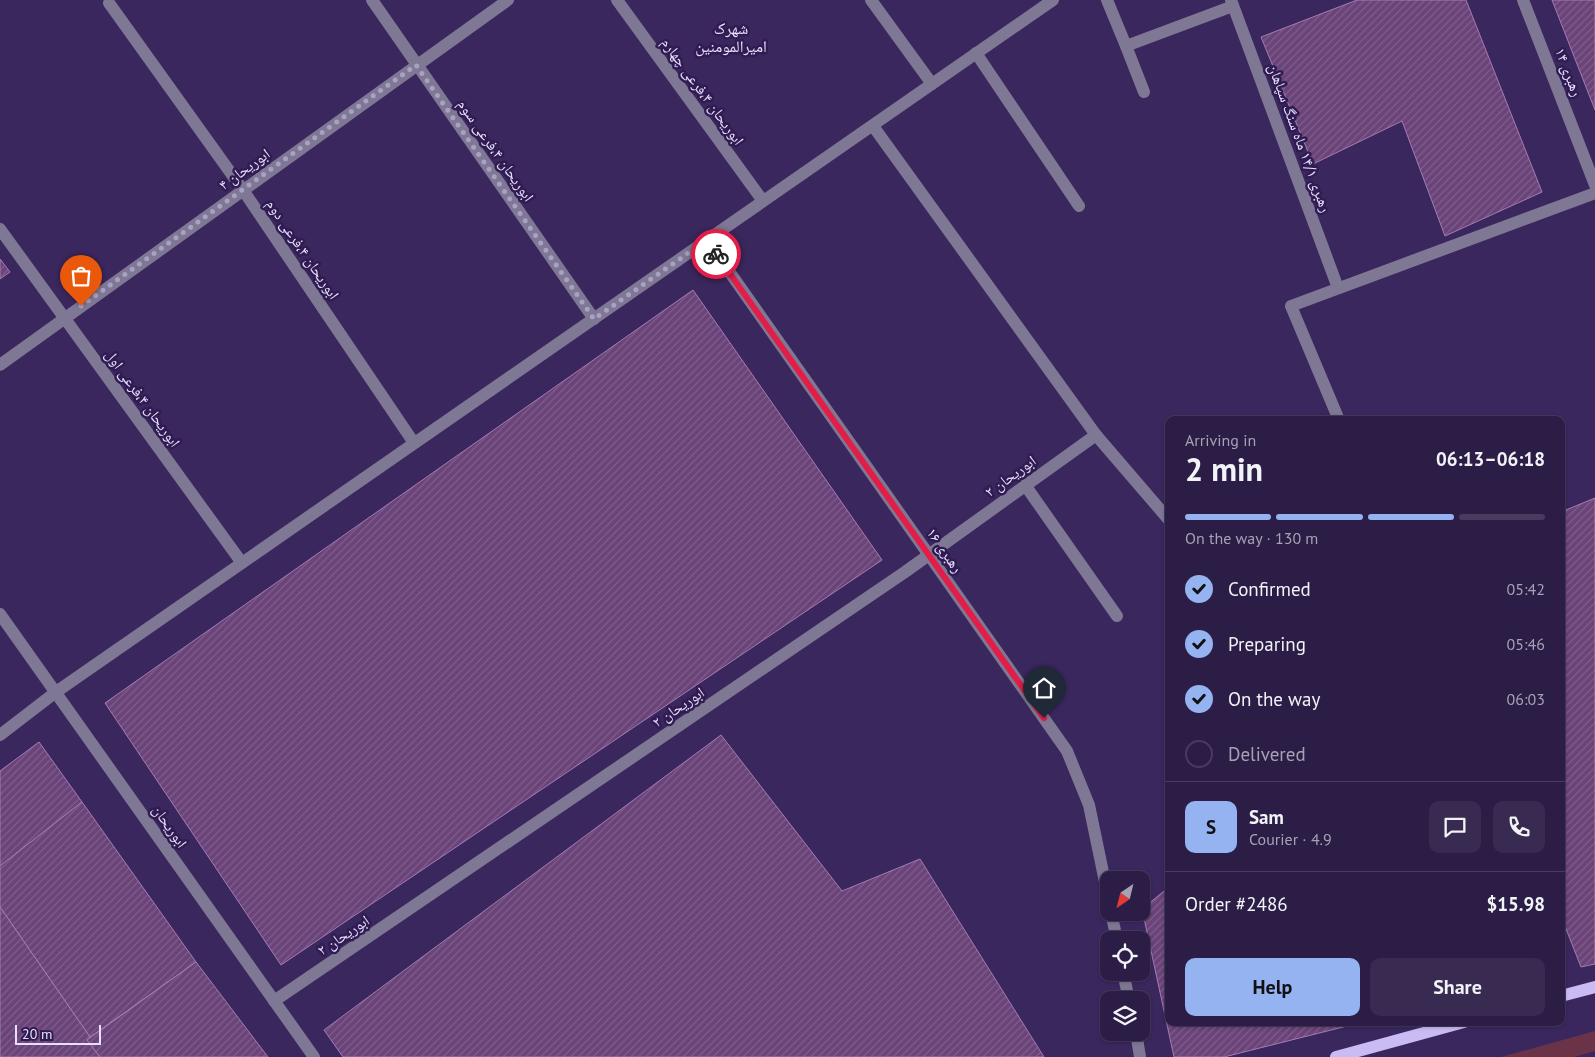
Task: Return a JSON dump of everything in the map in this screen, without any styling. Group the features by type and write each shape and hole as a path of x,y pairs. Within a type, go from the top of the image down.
{"main road":[{"path":"1565,994 1595,987"},
{"path":"1336,1057 1449,1026"}],"street":[{"name":"ابوریحان ۴،فرعی سوم","path":"372,0 594,319"},
{"name":"ابوریحان ۴","path":"0,364 508,0"},
{"name":"ابوریحان ۴،فرعی چهارم","path":"617,0 763,202"},
{"path":"871,0 932,84"},
{"path":"0,735 56,692 1053,0"},
{"path":"1107,0 1144,92"},
{"name":"رهبری ۱۴","path":"1523,0 1595,185"},
{"name":"ابوریحان ۴،فرعی دوم","path":"109,3 244,190 414,444"},
{"path":"1126,46 1232,3"},
{"name":"رهبری ۱۴/۱ ماه سنگ سپاهان","path":"1232,3 1338,288"},
{"path":"976,53 1079,206"},
{"path":"873,126 1096,435 1165,515"},
{"path":"1337,416 1291,306 1595,193"},
{"name":"ابوریحان ۴،فرعی اول","path":"0,229 242,563"},
{"name":"رهبری ۱۶","path":"707,240 1067,750 1089,805 1103,871"},
{"name":"ابوریحان ۲","path":"274,1001 929,555 1096,435"},
{"path":"1025,485 1117,616"},
{"name":"ابوریحان","path":"0,614 314,1057"},
{"path":"1137,1041 1140,1057"}],"shaded area":[{"path":"1595,1031 1595,1051 1574,1057 1501,1057"}],"building":[{"path":"1357,0 1466,0 1542,192 1445,236 1402,121 1313,164 1261,37"},
{"path":"1552,0 1595,0 1595,110"},
{"path":"0,259 10,272 0,279"},
{"path":"693,290 882,560 281,965 105,703"},
{"path":"1595,498 1595,964 1581,967 1565,926 1565,510"},
{"path":"721,735 842,891 920,859 1044,1057 343,1057 324,1030"},
{"path":"39,742 82,802 0,866 0,771"},
{"path":"82,802 196,962 90,1037 0,907 0,866"},
{"path":"1165,890 1165,1015 1150,946 1150,931 1147,931 1145,921 1150,921 1150,902"},
{"path":"0,907 90,1037 87,1040 100,1057 0,1057"},
{"path":"196,962 268,1057 100,1057 87,1040"},
{"path":"1167,1026 1347,1026 1224,1057 1174,1057"}],"way so far":[{"path":"81,306 416,65 594,319 707,240 716,254"}],"district":[{"name":"شهرک امیرالمومنین","path":"731,37"}],"route":[{"path":"716,254 1044,718"}]}
